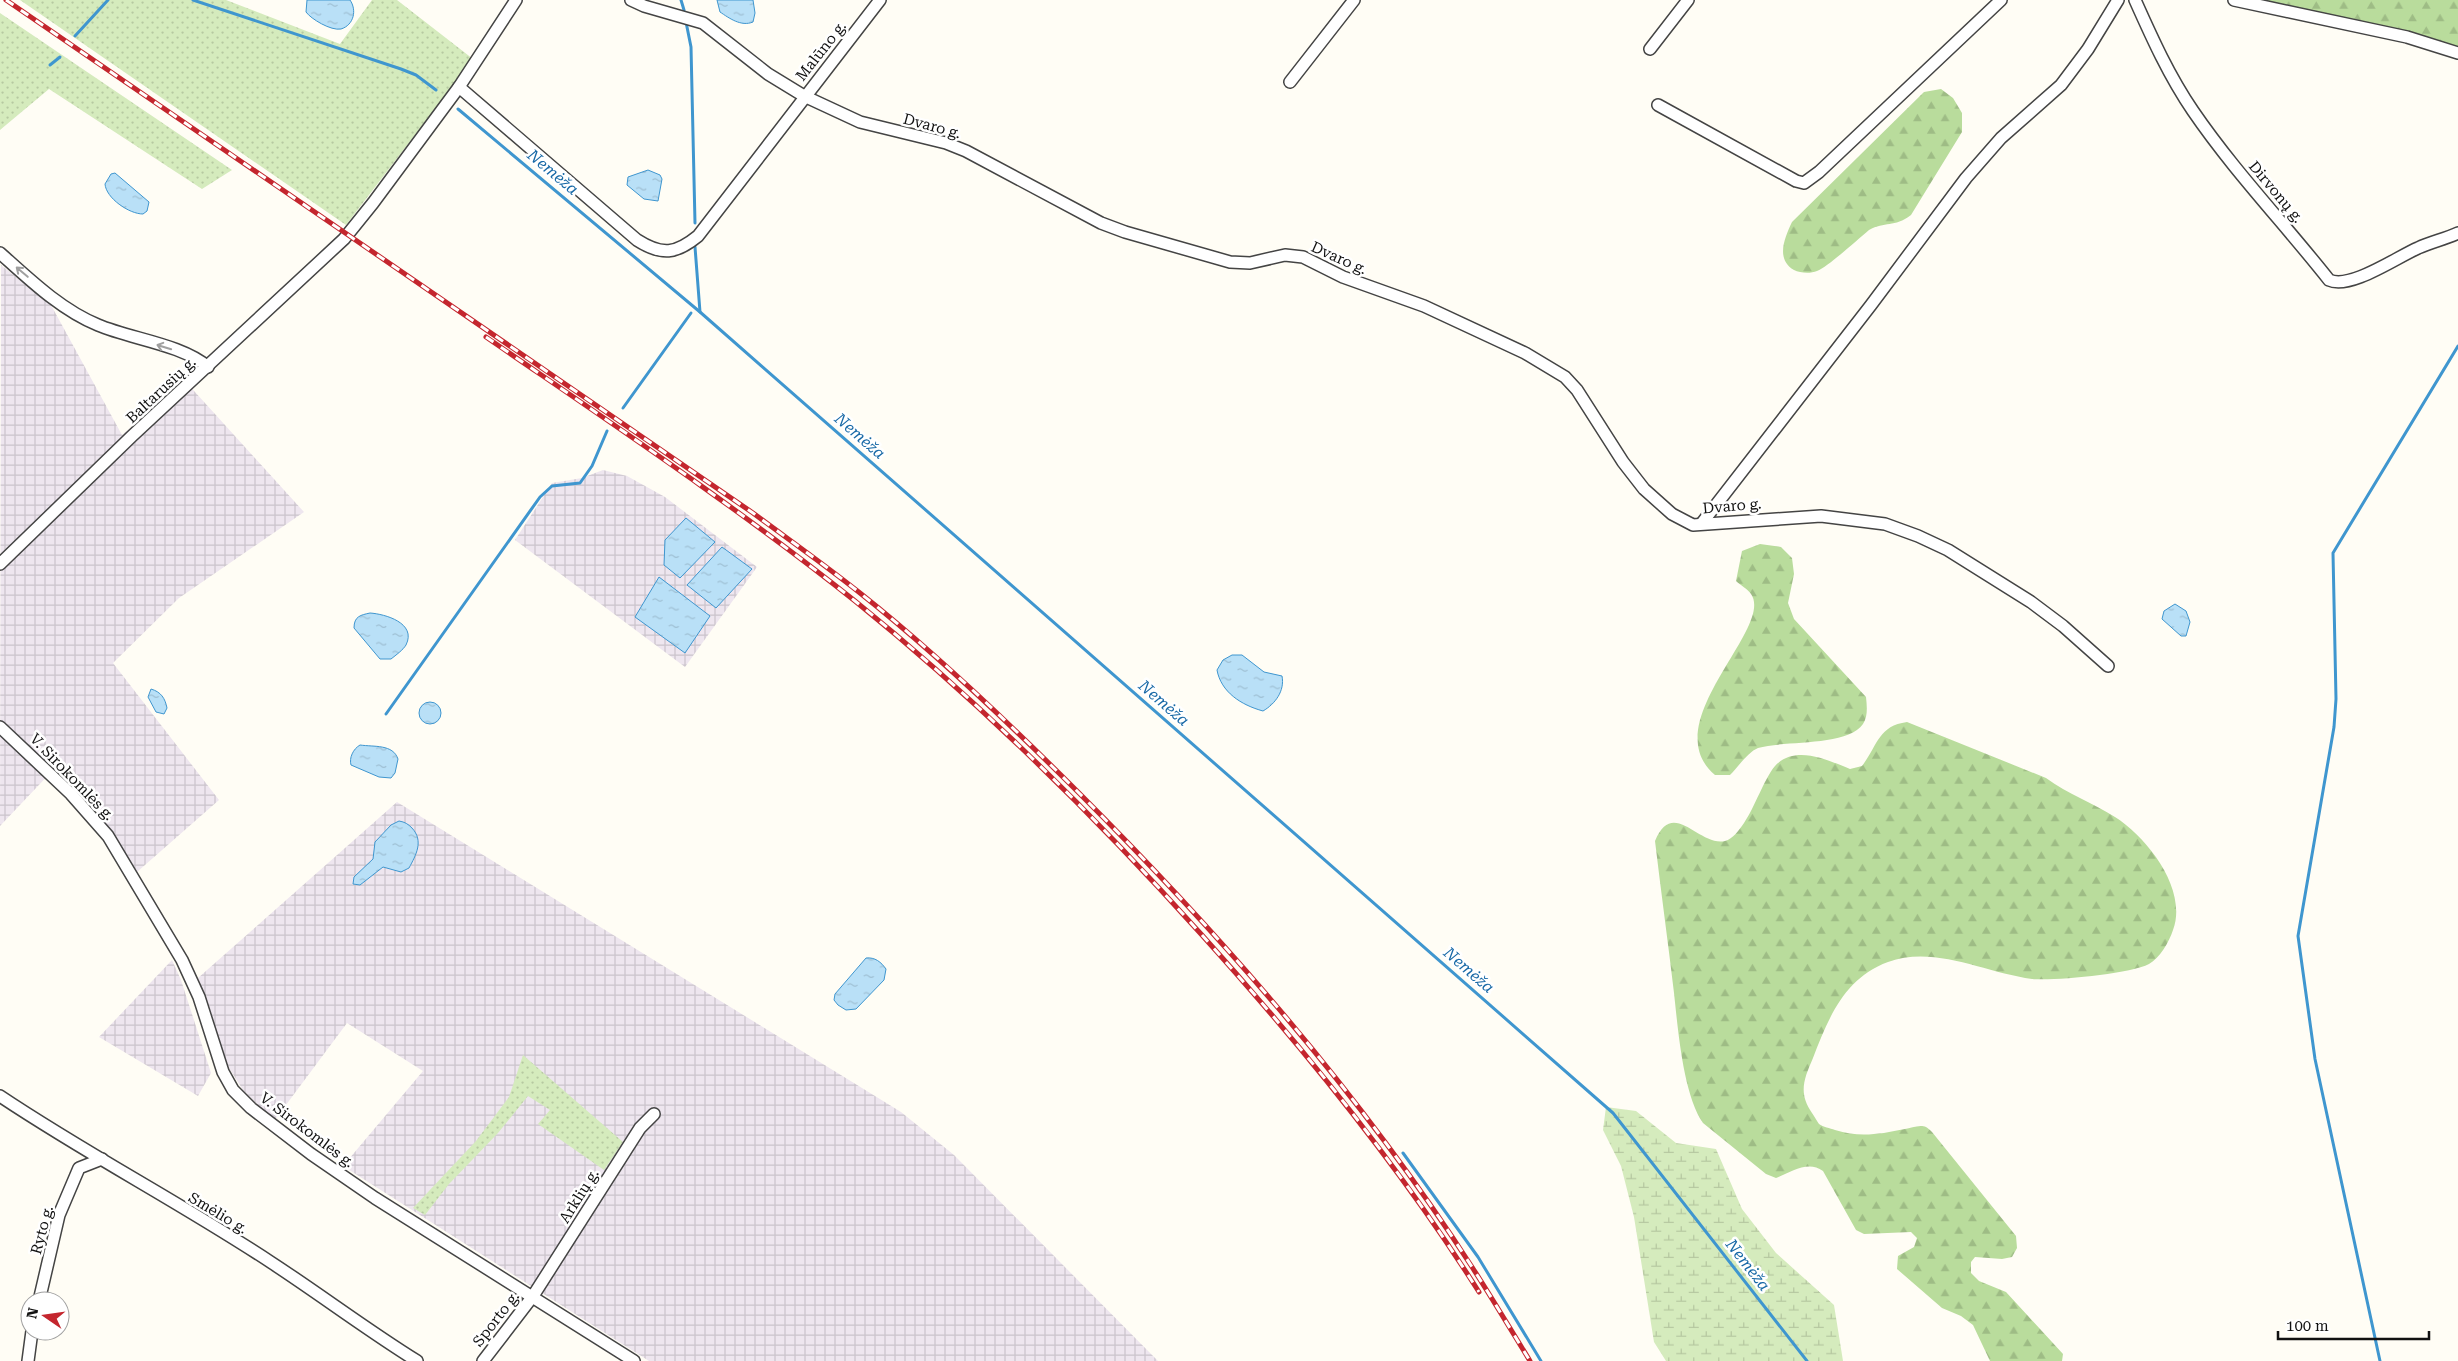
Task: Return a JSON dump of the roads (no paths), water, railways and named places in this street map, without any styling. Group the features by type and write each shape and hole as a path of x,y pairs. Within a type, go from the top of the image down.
{"street":[{"name":"Baltarusių g.","path":"0,564 344,239 459,87 516,0"},
{"name":"Dvaro g.","path":"631,0 644,6 703,23 768,74 804,96 860,122 946,143 966,151 1101,223 1125,232 1230,262 1250,263 1286,255 1303,257 1343,277 1391,293 1474,328 1525,353 1565,377 1577,390 1644,489 1681,521 1692,525 1821,516 1885,524 1948,550 1992,577 2031,602 2063,626 2108,666"},
{"name":"Malūno g.","path":"459,87 637,240 650,248 662,252 673,251 687,245 698,236 804,96 880,0"},
{"path":"1290,82 1354,0"},
{"path":"1650,49 1688,0"},
{"path":"1658,105 1796,181 1804,183 1819,172 2001,0"},
{"path":"1702,523 1871,305 1966,178 2001,138 2061,85 2088,49 2118,0"},
{"name":"Dirvonų g.","path":"2135,0 2172,77 2193,112 2256,193 2329,280 2342,283 2361,276 2418,248 2458,233"},
{"path":"2234,0 2407,37 2458,52"},
{"path":"0,252 76,315 122,334 190,355 208,367"},
{"name":"V. Sirokomlės g.","path":"0,727 92,816 118,851 182,960 199,997 223,1072 233,1090 277,1130 375,1198 534,1296 634,1361"},
{"name":"Smėlio g.","path":"0,1096 272,1263 366,1329 417,1361"},
{"name":"Arklių g.","path":"534,1296 640,1128 654,1114"},
{"name":"Ryto g.","path":"41,1291 60,1215 79,1168 79,1146"},
{"path":"79,1168 102,1159"},
{"name":"Sporto g.","path":"483,1361 534,1296"},
{"path":"28,1361 31,1341"}],"water":[{"path":"307,0 350,0 354,13 353,17 349,24 341,29 327,26 306,12"},
{"path":"717,0 753,0 755,13 753,22 740,23 727,17 720,12"},
{"path":"648,170 660,175 662,179 658,201 644,199 627,185 628,177"},
{"path":"115,173 149,202 147,211 143,214 131,211 109,195 105,184 111,174"},
{"path":"686,518 715,542 680,578 664,565 665,540"},
{"path":"722,547 752,569 716,608 687,585"},
{"path":"659,577 710,616 685,653 635,617"},
{"path":"2175,604 2186,611 2190,622 2186,636 2181,636 2162,619 2164,611"},
{"path":"370,613 384,615 398,621 407,631 406,645 391,659 380,659 354,628 355,621 361,615"},
{"path":"1232,655 1242,655 1264,672 1282,676 1282,687 1278,696 1263,711 1247,705 1233,696 1219,678 1217,670 1223,660"},
{"path":"151,689 164,698 167,708 164,714 156,712 148,697"},
{"path":"430,702 438,705 441,713 438,721 430,724 422,721 419,713 422,705"},
{"path":"360,745 382,747 396,754 398,759 395,773 391,778 379,777 351,765 352,754"},
{"path":"399,821 411,827 418,838 418,848 409,868 401,872 383,867 360,885 353,884 354,877 373,859 375,842 391,825"},
{"path":"866,958 875,959 884,966 886,969 884,980 856,1009 846,1010 834,1000 835,994"}],"waterway":[{"path":"75,36 108,0"},
{"name":"Nemėža","path":"193,0 401,69 416,75 436,90"},
{"path":"681,0 684,10"},
{"path":"686,22 691,47 695,223"},
{"path":"50,65 60,57"},
{"name":"Nemėža","path":"458,109 700,312 1613,1113 1807,1361"},
{"path":"695,247 700,312"},
{"path":"623,408 691,313"},
{"path":"2380,1361 2315,1059 2298,936 2334,727 2336,699 2333,553 2458,346"},
{"path":"386,714 540,497 552,486 580,483 592,466 607,431"},
{"path":"1403,1153 1478,1257 1541,1361"}],"railway":[{"path":"6,0 753,513 860,593 945,665 1026,741 1132,847 1185,903 1288,1019 1384,1141 1429,1203 1530,1361"},
{"path":"486,337 673,466 810,566 901,639 1035,761 1161,890 1276,1019 1382,1152 1448,1244 1479,1292"}]}
